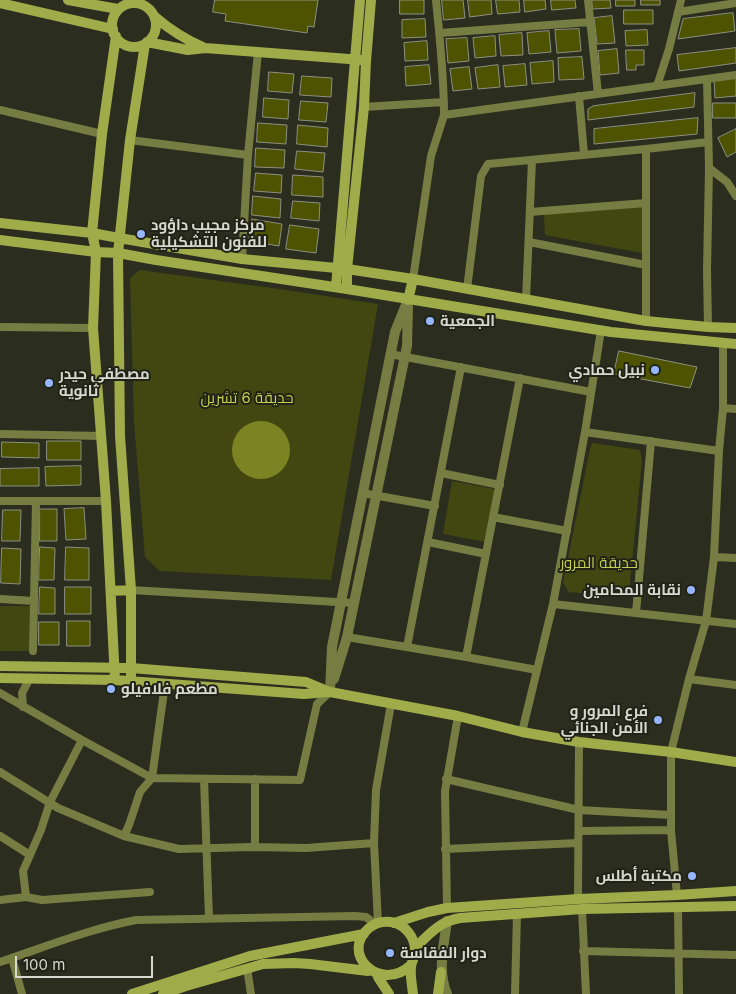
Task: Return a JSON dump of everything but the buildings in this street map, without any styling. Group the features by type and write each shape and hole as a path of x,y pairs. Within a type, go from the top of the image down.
{"main road":[{"path":"68,0 118,10"},
{"path":"336,287 342,269 364,107 360,0"},
{"path":"347,289 342,269 361,60 371,0"},
{"path":"0,3 114,33 120,41 132,46 146,43 152,37 156,23 151,10 138,3 124,5 114,15 112,22 114,33 92,233 96,252 93,328 102,436 115,680"},
{"path":"154,16 173,32 194,44 206,48"},
{"path":"146,43 188,50 206,48 361,60"},
{"path":"131,681 131,590 120,436 118,253 130,140 146,43"},
{"path":"0,223 92,233 242,259 342,269 413,279 646,321 736,328"},
{"path":"0,240 118,253 601,330 736,344"},
{"path":"408,300 413,279"},
{"path":"102,436 120,436"},
{"path":"111,591 131,590"},
{"path":"0,666 131,668 306,682 330,692 458,716 522,732 579,742 671,752 736,762"},
{"path":"0,678 115,680 304,694 330,692"},
{"path":"415,948 436,928 447,921 460,918 517,913 580,904 736,891"},
{"path":"394,923 447,908 580,904 736,906"},
{"path":"411,966 400,975 392,978 378,977 368,971 363,965 359,949 360,941 364,934 369,928 386,922 402,926 409,932 415,948 411,966 412,994"},
{"path":"132,994 250,956 364,934"},
{"path":"163,994 187,990 263,964 310,964 368,971"},
{"path":"438,994 441,972"},
{"path":"378,977 389,994"}],"street":[{"path":"413,279 431,156 444,115 440,32 436,0"},
{"path":"588,0 598,94"},
{"path":"657,86 669,49 681,0"},
{"path":"678,12 736,3"},
{"path":"440,32 590,22"},
{"path":"242,259 248,155 258,52"},
{"path":"444,115 736,75"},
{"path":"707,79 709,168 708,327"},
{"path":"579,96 584,154"},
{"path":"364,107 444,102"},
{"path":"0,110 102,134"},
{"path":"130,140 248,155"},
{"path":"467,290 481,176 488,164 708,142"},
{"path":"646,149 646,321"},
{"path":"526,300 532,160"},
{"path":"709,168 727,182 736,196"},
{"path":"530,212 646,203"},
{"path":"529,242 646,265"},
{"path":"330,692 332,647 394,332 408,300"},
{"path":"0,693 152,778 300,780 317,704 330,692 347,637 407,346 408,300"},
{"path":"0,328 93,328"},
{"path":"522,732 553,604 585,432 601,330"},
{"path":"677,895 671,830 671,752 689,678 706,620 714,557 723,408 723,343"},
{"path":"390,354 592,392"},
{"path":"408,647 461,367"},
{"path":"466,657 520,378"},
{"path":"723,408 736,409"},
{"path":"585,432 719,451"},
{"path":"0,434 102,436"},
{"path":"636,613 651,441"},
{"path":"441,473 500,485"},
{"path":"362,493 435,506"},
{"path":"0,500 106,501"},
{"path":"33,651 36,501"},
{"path":"493,517 567,531"},
{"path":"428,542 486,554"},
{"path":"714,557 736,558"},
{"path":"131,590 354,603"},
{"path":"0,600 34,601"},
{"path":"553,604 736,624"},
{"path":"347,637 537,670"},
{"path":"23,707 22,693 30,678"},
{"path":"689,678 736,686"},
{"path":"124,836 140,792 152,778 165,684"},
{"path":"377,924 374,843 376,790 391,704"},
{"path":"447,908 444,803 446,779 458,716"},
{"path":"26,897 23,871 41,830 50,802 82,740"},
{"path":"579,742 578,843 586,994"},
{"path":"0,772 58,808 124,836 179,848 306,848 374,843"},
{"path":"204,779 209,918"},
{"path":"446,779 579,810 672,816"},
{"path":"255,780 255,847"},
{"path":"578,830 671,830"},
{"path":"0,836 30,854"},
{"path":"445,849 578,843"},
{"path":"0,900 26,897 42,900 150,892"},
{"path":"678,906 679,994"},
{"path":"515,994 517,913"},
{"path":"0,962 86,932 136,920 355,916 366,917 377,924"},
{"path":"446,994 441,972 447,921"},
{"path":"584,951 736,955"},
{"path":"12,958 22,994"},
{"path":"247,968 251,994"}],"green space":[{"path":"643,207 642,253 545,235 544,214"},
{"name":"حديقة 6 تشرين","path":"140,270 378,304 331,580 160,571 145,557 134,422 130,278"},
{"name":"حديقة المرور","path":"592,443 640,450 642,460 629,592 623,597 569,592 563,583"},
{"path":"452,481 495,489 486,542 443,534"},
{"path":"0,606 30,606 29,651 0,651"}],"shaded area":[{"path":"261,421 272,423 282,429 288,439 290,450 288,461 282,471 272,477 261,479 250,477 240,471 234,461 232,450 234,439 240,429 250,423"}],"place":[{"name":"مركز مجيب داؤود للفنون التشكيلية","path":"141,234"},
{"name":"الجمعية","path":"430,321"},
{"name":"نبيل حمادي","path":"655,370"},
{"name":"مصطفى حيدر ثانوية","path":"49,383"},
{"name":"نقابة المحامين","path":"691,590"},
{"name":"مطعم فلافيلو","path":"111,689"},
{"name":"فرع المرور و الأمن الجنائي","path":"658,720"},
{"name":"مكتبة أطلس","path":"692,876"},
{"name":"دوار الفقاسة","path":"390,953"}]}
